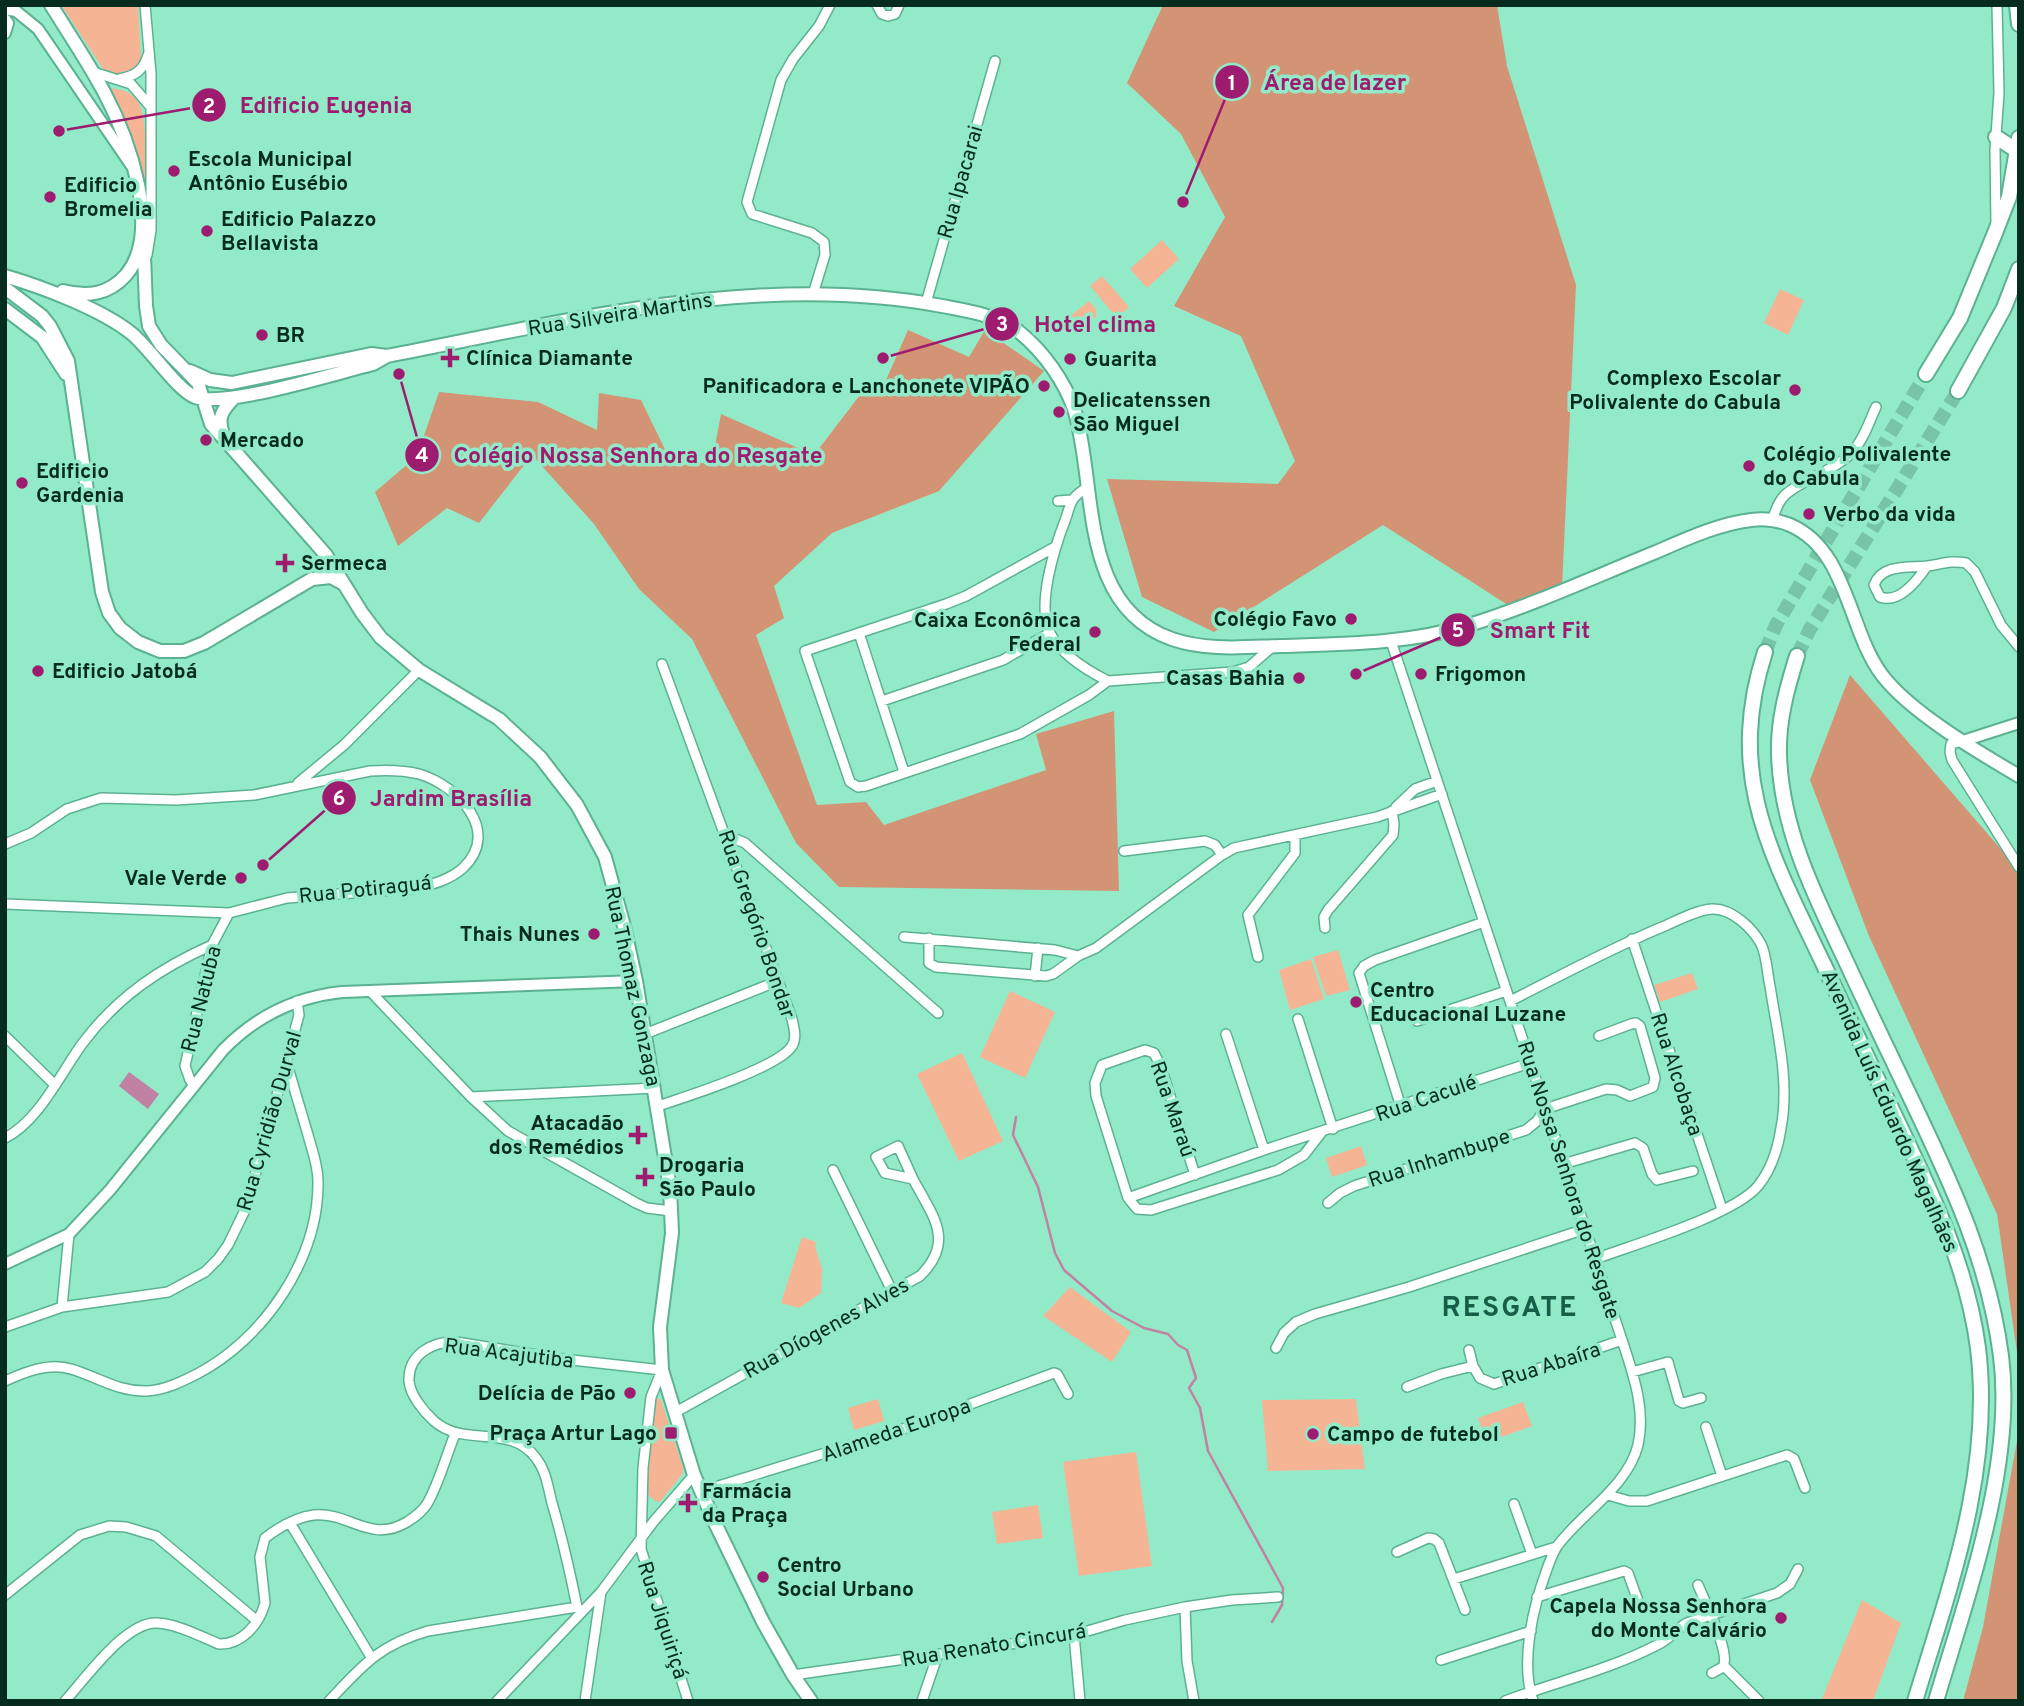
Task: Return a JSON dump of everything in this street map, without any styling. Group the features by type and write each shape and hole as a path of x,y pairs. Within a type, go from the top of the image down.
{"main road":[{"path":"51,5 93,72 113,111 132,167 141,207 149,327 162,345 186,369"},
{"path":"2017,5 2019,24"},
{"path":"1926,374 1960,318 2009,197 2018,147 1996,137"},
{"path":"5,276 79,295 97,294 118,282 131,269 143,229"},
{"path":"1958,391 2004,308 2019,269"},
{"path":"25,282 118,323 150,351 185,390 202,398"},
{"path":"5,288 42,316 57,335 68,361 102,592 109,612 120,628 138,642 160,651 184,651 204,643 313,579 331,577 342,583"},
{"name":"Rua Silveira Martins","path":"186,369 210,380 232,383 371,354 387,356 587,317 737,296 813,294 883,297 975,312 1016,330 1048,362 1065,388 1073,408 1093,532 1109,581 1124,604 1140,621 1157,633 1175,641 1223,647 1417,638 1473,624 1710,530 1755,519 1772,520 1789,524 1803,532 1827,558 1867,649 1891,686 1919,711 2019,776"},
{"path":"5,309 42,337 73,387"},
{"name":"Rua Silveira Martins","path":"202,398 234,398 373,364 387,356"},
{"name":"Rua Thomaz Gonzaga","path":"186,369 198,383 211,424 326,555 342,583 382,638 419,670 499,719 519,736 559,779 578,805 605,857 636,981 658,1106 671,1211 671,1253 660,1327 662,1370 694,1475 738,1574 793,1675 811,1701"},
{"path":"228,444 222,433 220,418 224,408 234,398"},
{"path":"313,579 320,564 317,546"},
{"name":"Avenida Luís Eduardo Magalhães","path":"1765,652 1751,708 1749,740 1751,772 1760,821 1785,882 1945,1224 1962,1274 1978,1348 1982,1399 1975,1485 1955,1569 1915,1701"},
{"name":"Avenida Luís Eduardo Magalhães","path":"1797,656 1782,710 1779,753 1782,790 1794,844 1940,1160 1973,1240 1986,1276 2001,1358 2003,1427 1999,1464 1987,1521 1936,1701"}],"street":[{"path":"145,5 149,50 151,230 145,268"},
{"path":"813,294 825,256 824,242 812,233 752,214 747,202 781,80 793,59 819,26 830,5"},
{"path":"877,5 882,14 888,16 895,14 899,5"},
{"path":"1995,233 1999,93 1997,5"},
{"path":"5,9 16,11 38,29 132,167"},
{"path":"5,19 8,23 5,33"},
{"path":"119,79 130,77 143,69 149,50"},
{"name":"Rua Ipacarai","path":"926,303 995,61"},
{"path":"93,72 131,84 150,106"},
{"path":"1772,520 1781,498 1789,491 1825,474 1853,452 1876,407"},
{"path":"1086,488 1072,500 1055,547 1049,568 1046,615 1050,633 1076,661 1108,681"},
{"path":"1058,501 1072,500"},
{"path":"1055,547 966,596 806,651 850,782 858,787 1020,734 1089,695 1108,681 1233,672 1249,667 1274,646"},
{"path":"1927,566 1913,586 1889,598 1880,597 1875,590 1875,581 1892,570 1910,565 1927,566 1956,561 1971,567 2001,625 2019,647"},
{"path":"859,633 904,772"},
{"path":"882,701 1003,660 1050,633"},
{"name":"Rua Nossa Senhora do Resgate","path":"1391,641 1622,1340 1641,1410 1638,1445 1634,1457 1608,1495 1572,1528 1556,1547 1537,1597 1531,1631 1528,1668 1532,1696"},
{"name":"Rua Gregório Bondar","path":"658,1106 770,1062 787,1051 795,1038 778,981 662,664"},
{"path":"294,786 344,745 419,670"},
{"path":"2019,723 1951,744 1950,752 1952,760 2019,867"},
{"name":"Rua Potiraguá","path":"5,844 31,833 67,809 101,798 189,800 254,795 370,771 419,774 450,789 471,811 477,836 475,850 463,867 436,884 418,888 287,898 229,913 5,904"},
{"path":"1392,811 1415,789 1437,781"},
{"path":"929,938 928,957 932,966 1035,975 1053,974 1078,956 1096,948 1234,848 1377,817 1441,794"},
{"path":"1325,928 1324,916 1328,910 1393,835 1392,811"},
{"path":"726,835 745,843 938,1013"},
{"path":"1258,957 1248,915 1295,853 1295,835"},
{"path":"1124,851 1205,841 1215,845 1222,855"},
{"path":"1510,1001 1632,939 1690,915 1713,909 1732,915 1752,931 1763,947 1782,1060 1784,1097 1782,1125 1770,1168 1757,1187 1741,1200 1682,1228 1595,1259"},
{"name":"Rua Natuba","path":"194,1085 185,1066 212,944 229,913"},
{"path":"1401,1107 1360,978 1361,969 1375,960 1484,922"},
{"path":"904,937 1038,948 1078,956"},
{"name":"Rua Alcobaça","path":"1632,939 1722,1209"},
{"path":"5,1138 30,1118 100,1022 135,990 167,967 212,944"},
{"path":"1035,975 1038,948"},
{"path":"5,1264 69,1234 110,1190 194,1085 239,1034 273,1011 322,994 636,981"},
{"path":"645,1034 778,981"},
{"path":"1417,1021 1506,991"},
{"path":"370,992 491,1117 527,1143 636,1203 647,1208 671,1211"},
{"name":"Rua Cyridião Durval","path":"5,1327 62,1307 168,1292 205,1272 218,1259 246,1208 299,1016 297,1001"},
{"path":"1298,1019 1333,1129"},
{"path":"1545,1109 1606,1089 1618,1090 1630,1096 1653,1087 1655,1078 1640,1026 1631,1024 1599,1036"},
{"path":"1226,1034 1264,1150"},
{"path":"5,1036 54,1084"},
{"name":"Rua Maraú","path":"1128,1198 1096,1096 1095,1083 1098,1071 1108,1062 1145,1049 1154,1053 1161,1067 1195,1175"},
{"path":"5,1381 43,1367 58,1366 71,1368 121,1389 158,1390 182,1382 208,1368 243,1344 257,1330 301,1258 310,1234 318,1190 316,1163 287,1063"},
{"name":"Rua Caculé","path":"1321,1133 1304,1155 1278,1170 1151,1210 1137,1209 1128,1198 1264,1150 1530,1063"},
{"path":"471,1097 655,1088"},
{"name":"Rua Inhambupe","path":"1328,1203 1354,1186 1526,1130 1537,1121 1545,1109"},
{"path":"1563,1164 1635,1143 1643,1148 1654,1179 1659,1181 1693,1171"},
{"path":"833,1170 892,1291"},
{"name":"Rua Díogenes Alves","path":"674,1413 920,1276 933,1261 940,1245 937,1228 913,1178"},
{"path":"1276,1348 1284,1333 1296,1322 1315,1314 1409,1287 1585,1229"},
{"path":"62,1307 69,1234"},
{"name":"Rua Abaíra","path":"1407,1387 1473,1366 1480,1378 1494,1384 1622,1340"},
{"name":"Rua Acajutiba","path":"455,1434 432,1420 413,1394 409,1382 410,1370 417,1357 435,1344 456,1342 563,1359 662,1370"},
{"path":"1469,1350 1473,1366"},
{"path":"1632,1372 1668,1363 1679,1401 1683,1403 1701,1398"},
{"name":"Rua Jiquiriçá","path":"662,1370 651,1397 643,1468 640,1539 643,1558 688,1701"},
{"name":"Alameda Europa","path":"712,1488 914,1425 1054,1373 1068,1394"},
{"path":"1706,1427 1722,1476"},
{"path":"65,1701 123,1637 148,1622 161,1623 219,1644 239,1641 247,1634 264,1604 261,1547 265,1538 290,1523 313,1515 329,1516 380,1531 395,1529 418,1516 427,1505 455,1434 510,1439 524,1446 534,1456 544,1471 579,1609"},
{"path":"1608,1495 1629,1501 1647,1501 1787,1455 1794,1459 1805,1488"},
{"path":"497,1701 579,1609 601,1592 640,1539 694,1475"},
{"path":"1514,1504 1532,1554"},
{"path":"290,1523 372,1657"},
{"path":"5,1595 80,1535 109,1526 126,1527 156,1536 256,1620"},
{"path":"1397,1552 1428,1538 1439,1543 1465,1610"},
{"path":"1454,1579 1556,1547"},
{"path":"1505,1701 1532,1696 1632,1657 1661,1644 1676,1629 1687,1623 1777,1593 1790,1584 1798,1569"},
{"path":"1537,1597 1624,1571 1633,1583 1638,1601"},
{"path":"1698,1585 1724,1648 1726,1660 1724,1666 1712,1673"},
{"path":"585,1701 601,1592"},
{"name":"Rua Renato Cincurá","path":"793,1675 1074,1635 1185,1607 1278,1597"},
{"path":"1185,1607 1187,1661 1194,1701"},
{"path":"329,1701 372,1657 406,1637 428,1631 579,1609"},
{"path":"1441,1660 1531,1631"},
{"path":"1074,1635 1080,1701"},
{"path":"922,1701 938,1654"},
{"path":"1724,1666 1759,1701"}],"shaded area":[{"path":"61,5 138,5 141,59 138,69 123,76 105,72"},
{"path":"1163,5 1497,5 1507,66 1576,285 1562,588 1511,607 1383,525 1214,632 1142,597 1107,479 1278,484 1295,461 1241,336 1174,306 1225,217 1181,134 1127,83"},
{"path":"107,88 131,94 141,108 145,132 146,198"},
{"path":"1162,240 1179,259 1147,288 1130,269"},
{"path":"1102,276 1129,307 1117,318 1090,286"},
{"path":"1780,289 1804,300 1788,335 1764,323"},
{"path":"1089,301 1096,309 1096,317 1072,335 1062,323"},
{"path":"908,330 969,357 985,330 1044,371 939,491 832,533 774,586 784,618 756,635 817,805 866,802 884,825 1046,770 1036,734 1114,711 1119,891 839,887 796,843 692,639 639,589 594,524 532,455 479,523 447,508 398,546 375,492 417,456 439,392 538,402 597,430 599,393 641,400 673,466 712,462 721,414 814,455 860,395 879,396"},
{"path":"1850,675 2019,870 2019,1366 1997,1214 1869,936 1810,780"},
{"path":"1338,950 1350,990 1326,996 1313,957"},
{"path":"1311,959 1324,999 1290,1010 1279,970"},
{"path":"1692,973 1698,989 1660,1002 1654,985"},
{"path":"1010,991 1055,1012 1025,1078 980,1057"},
{"path":"962,1053 1003,1141 959,1161 917,1074"},
{"path":"129,1072 159,1094 148,1109 119,1086"},
{"path":"1361,1146 1367,1165 1332,1177 1326,1158"},
{"path":"802,1237 816,1242 822,1269 821,1293 799,1308 781,1303"},
{"path":"1070,1287 1131,1332 1112,1362 1043,1316"},
{"path":"878,1399 884,1421 854,1430 848,1408"},
{"name":"Campo de futebol","path":"1356,1399 1365,1469 1268,1471 1262,1400"},
{"path":"655,1400 661,1400 683,1467 683,1473 660,1502 648,1495 647,1485"},
{"path":"1523,1402 1532,1426 1487,1442 1478,1418"},
{"path":"2019,1430 2019,1701 1963,1701 1983,1627"},
{"path":"1136,1452 1152,1566 1079,1576 1063,1462"},
{"path":"1038,1505 1043,1538 997,1544 992,1512"},
{"path":"1862,1600 1901,1623 1873,1701 1825,1701 1822,1699"}],"waterway":[{"path":"1016,1117 1013,1135 1038,1187 1055,1253 1064,1270 1112,1311 1144,1328 1168,1334 1187,1350 1196,1378 1189,1388 1200,1408 1208,1451 1283,1588 1282,1605 1272,1622"}],"tunnel":[{"path":"1765,652 1776,625 1926,374"},
{"path":"1797,656 1810,629 1958,391"}],"place":[{"name":"Edificio Eugenia","path":"59,131"},
{"name":"Escola Municipal Antônio Eusébio","path":"174,171"},
{"name":"Edificio Bromelia","path":"50,197"},
{"name":"Área de lazer","path":"1183,202"},
{"name":"Edificio Palazzo Bellavista","path":"207,231"},
{"name":"BR","path":"262,335"},
{"name":"Clínica Diamante","path":"450,358"},
{"name":"Hotel clima","path":"883,358"},
{"name":"Guarita","path":"1070,359"},
{"name":"Colégio Nossa Senhora do Resgate","path":"399,374"},
{"name":"Panificadora e Lanchonete VIPÃO","path":"1044,386"},
{"name":"Complexo Escolar Polivalente do Cabula","path":"1795,390"},
{"name":"Delicatenssen São Miguel","path":"1059,412"},
{"name":"Mercado","path":"206,440"},
{"name":"Colégio Polivalente do Cabula","path":"1749,466"},
{"name":"Edificio Gardenia","path":"22,483"},
{"name":"Verbo da vida","path":"1809,514"},
{"name":"Sermeca","path":"285,563"},
{"name":"Colégio Favo","path":"1351,619"},
{"name":"Caixa Econômica Federal","path":"1095,632"},
{"name":"Edificio Jatobá","path":"38,671"},
{"name":"Smart Fit","path":"1356,674"},
{"name":"Frigomon","path":"1421,674"},
{"name":"Casas Bahia","path":"1299,678"},
{"name":"Jardim Brasília","path":"263,865"},
{"name":"Vale Verde","path":"241,878"},
{"name":"Thais Nunes","path":"594,934"},
{"name":"Centro Educacional Luzane","path":"1356,1002"},
{"name":"Atacadão dos Remédios","path":"638,1135"},
{"name":"Drogaria São Paulo","path":"645,1177"},
{"name":"Delícia de Pão","path":"630,1393"},
{"name":"Praça Artur Lago","path":"671,1433"},
{"name":"Campo de futebol","path":"1313,1434"},
{"name":"Farmácia da Praça","path":"688,1503"},
{"name":"Centro Social Urbano","path":"763,1577"},
{"name":"Capela Nossa Senhora do Monte Calvário","path":"1781,1618"}],"district":[{"name":"RESGATE","path":"1510,1306"}]}
